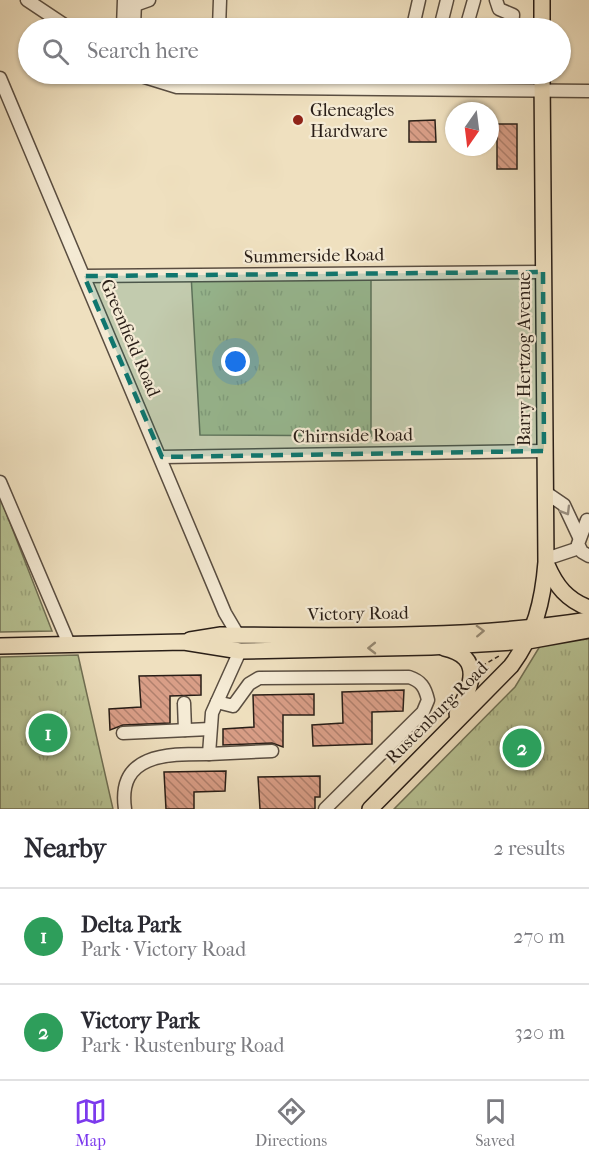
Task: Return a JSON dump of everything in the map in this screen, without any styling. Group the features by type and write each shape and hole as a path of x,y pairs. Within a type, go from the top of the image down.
{"main road":[{"path":"542,0 542,18"},
{"name":"Barry Hertzog Avenue","path":"531,635 541,602 546,560 543,84"},
{"path":"546,560 561,591 573,601 589,608"},
{"path":"531,635 589,620"},
{"path":"531,635 589,630"},
{"name":"Victory Road","path":"0,646 189,640 221,635 531,635"},
{"path":"240,651 252,640 293,635"},
{"name":"Victory Road","path":"189,640 240,651 431,646 531,635"},
{"name":"Rustenburg Road","path":"370,809 506,672 531,635"},
{"path":"431,646 456,653 466,660 471,670 469,692 450,727"}],"street":[{"path":"27,0 54,18"},
{"path":"127,18 131,2 149,0"},
{"path":"219,18 220,0"},
{"path":"415,18 419,0"},
{"path":"442,18 447,0"},
{"path":"469,18 474,0"},
{"path":"496,0 499,9 513,15 513,18"},
{"name":"Greenfield Road","path":"0,78 162,457 225,613 238,635"},
{"path":"163,84 218,87 589,91"},
{"path":"188,84 192,86"},
{"name":"Summerside Road","path":"84,276 543,272"},
{"name":"Chirnside Road","path":"162,457 544,451"},
{"path":"0,482 69,644"},
{"path":"545,492 564,505 582,547"},
{"path":"582,547 587,520"},
{"path":"546,560 582,547"},
{"path":"221,635 225,627 225,613"},
{"path":"209,754 210,729 217,702 240,651"},
{"path":"217,702 232,706 249,684 259,678 409,677 418,680 428,700 423,712 325,809"},
{"path":"183,704 184,730"},
{"path":"123,733 210,729"},
{"path":"125,809 124,784 128,775 144,763 168,756 273,752"}],"path":[{"path":"478,669 500,656"}],"highlighted area":[{"path":"543,272 544,451 162,457 84,276"}],"green space":[{"path":"191,274 371,276 371,436 200,435"},
{"path":"0,497 52,631 0,632"},
{"path":"589,628 589,809 394,809 515,687 548,633"},
{"path":"78,655 113,809 0,809 0,657"}],"building":[{"path":"435,120 436,142 409,142 409,121"},
{"path":"499,124 517,124 517,169 497,169"},
{"path":"201,675 201,695 170,696 170,723 123,725 110,730 109,709 141,707 139,676"},
{"path":"404,690 403,711 372,712 372,744 313,746 312,725 343,723 342,692"},
{"path":"314,694 314,715 283,715 283,747 272,743 223,745 223,729 254,727 253,695"},
{"path":"226,771 225,791 194,792 194,809 166,809 164,772"},
{"path":"320,776 320,797 315,797 315,809 260,809 258,777"}],"place":[{"name":"Gleneagles Hardware","path":"298,120"},
{"name":"Delta Park","path":"48,733"},
{"name":"Victory Park","path":"522,748"}]}
